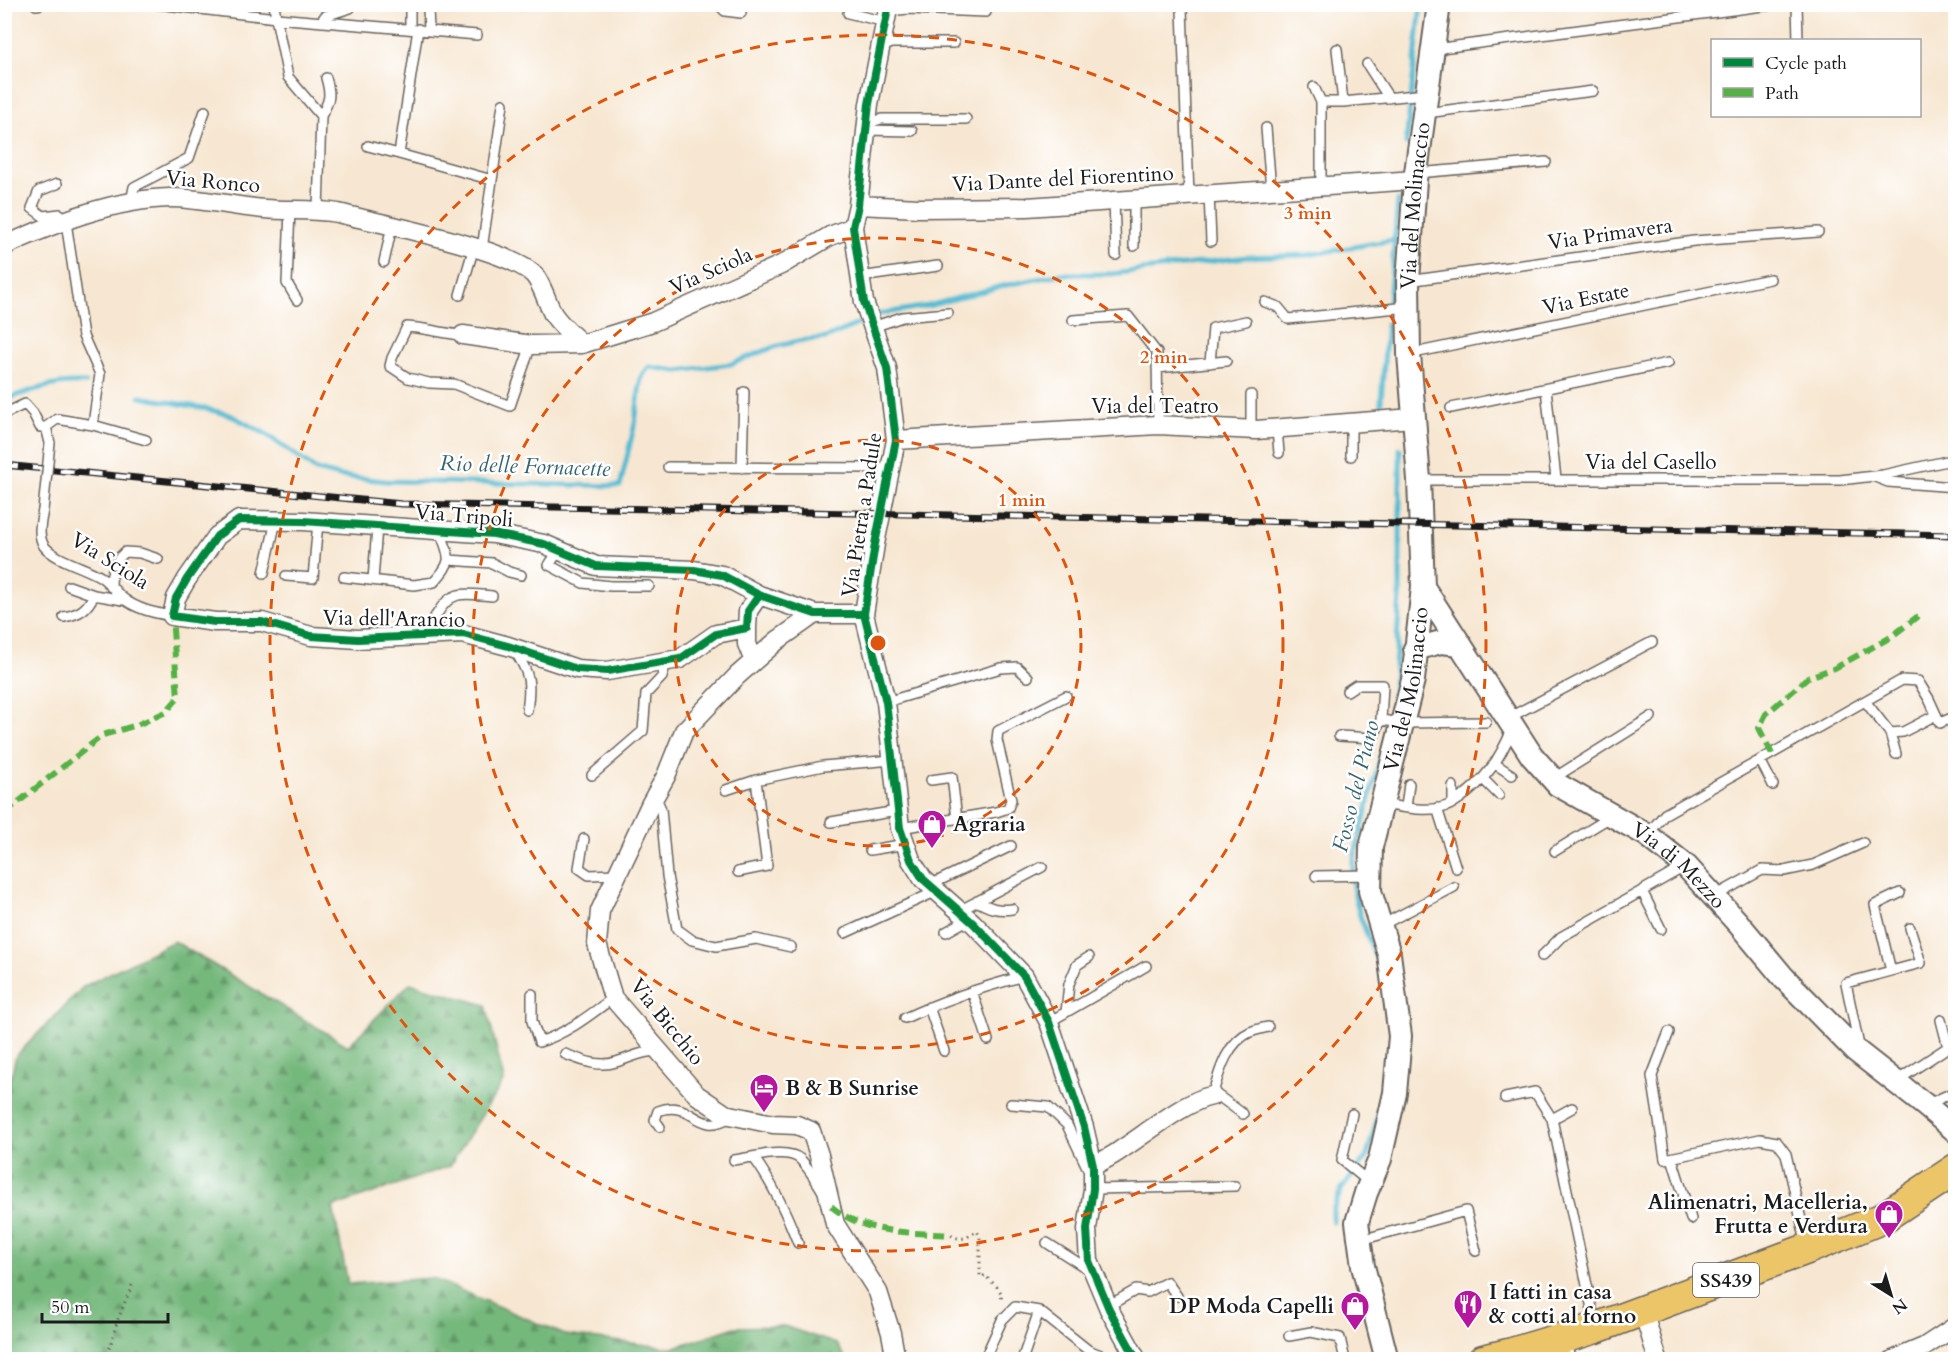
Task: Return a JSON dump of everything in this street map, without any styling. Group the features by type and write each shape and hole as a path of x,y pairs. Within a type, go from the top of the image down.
{"main road":[{"name":"SS439","path":"1483,1359 1568,1349 1596,1328 1808,1250 1881,1219 1956,1169"}],"street":[{"name":"Via del Molinaccio","path":"1387,1359 1363,1266 1357,1222 1366,1180 1380,1159 1395,1093 1400,1036 1389,954 1365,875 1383,804 1390,721 1413,680 1423,586 1419,480 1409,354 1408,281 1420,100 1434,49 1439,4"},
{"name":"Via Pietra a Padule","path":"888,9 869,104 858,205 853,226 864,302 887,368 896,440 875,544 864,614 886,702 901,828 911,861 923,879 964,915 1024,976 1049,1022 1084,1127 1093,1177 1087,1228 1089,1261 1108,1306 1135,1356"},
{"name":"Via Dante del Fiorentino","path":"858,205 919,208 1027,207 1321,187 1416,177"},
{"name":"Via Ronco","path":"4,246 44,228 131,201 172,198 266,209 318,210 478,248 522,267 534,276 562,326 582,344"},
{"name":"Via Sciola","path":"463,336 531,345 582,344 653,322 781,265 830,236 853,226"},
{"name":"Via del Teatro","path":"896,440 1158,425 1251,430 1277,429 1413,418"},
{"name":"Via Tripoli","path":"172,616 176,598 217,536 238,520 318,522 494,534 544,544 596,566 694,570 722,575 759,595 815,614 864,614"},
{"name":"Via di Mezzo","path":"1423,586 1532,756 1552,779 1558,785 1647,835 1686,866 1738,922 1784,978 1861,1055 1956,1131"},
{"path":"754,661 747,644 748,611 759,595"},
{"name":"Via Bicchio","path":"815,614 778,640 738,675 684,731 666,776 600,911 597,944 613,998 640,1032 660,1051 697,1095 725,1114 773,1124 797,1125 811,1131 835,1224 878,1292 891,1333 896,1359"},
{"name":"Via dell'Arancio","path":"172,616 215,622 262,622 311,636 358,639 463,634 577,669 607,671 680,659 716,634 747,628"},
{"path":"1415,649 1441,642 1460,644"},
{"path":"1093,1177 1119,1152 1166,1119 1203,1098 1212,1096"},
{"path":"1643,1311 1658,1359"},
{"path":"1893,1359 1924,1347 1956,1326"}],"lane":[{"path":"36,5 41,4"},
{"path":"274,4 288,77 321,116"},
{"path":"321,22 325,16 350,8 350,4"},
{"path":"399,154 414,29 410,4"},
{"path":"718,4 725,11 741,13"},
{"path":"1434,49 1778,4"},
{"path":"1797,4 1798,39"},
{"path":"157,5 203,7 276,18 477,35"},
{"path":"428,9 429,30"},
{"path":"848,13 888,9 986,12"},
{"path":"1182,9 1189,196"},
{"path":"880,47 892,43 954,43"},
{"path":"1337,49 1344,102"},
{"path":"1366,64 1389,98"},
{"path":"318,210 321,116 330,93 326,78"},
{"path":"1314,87 1321,102 1321,187"},
{"path":"1321,102 1389,98 1420,100 1593,91"},
{"path":"460,295 478,248 492,180 503,104"},
{"path":"131,201 134,187 189,158 205,111"},
{"path":"867,126 882,119 966,119"},
{"path":"867,126 912,131"},
{"path":"1266,128 1271,190"},
{"path":"368,146 492,180"},
{"name":"Via Dante del Fiorentino","path":"1416,177 1546,162"},
{"path":"57,184 39,192 32,208 43,216 60,214 66,222 83,336 100,374 93,425"},
{"path":"1209,194 1211,241"},
{"path":"1134,200 1134,246"},
{"path":"1114,201 1116,255"},
{"path":"290,210 287,283 297,300"},
{"path":"384,262 392,226"},
{"name":"Via Primavera","path":"1408,281 1694,240 1818,232"},
{"path":"860,277 938,266"},
{"name":"Via Estate","path":"1409,354 1770,279"},
{"path":"1265,302 1278,307 1288,320 1408,308"},
{"path":"873,327 902,317 948,313"},
{"path":"1073,320 1128,316 1157,352 1158,425"},
{"path":"1210,363 1213,328 1246,321"},
{"path":"463,336 443,334 428,328 407,327 390,366 408,378 429,383 454,384 510,406 531,345"},
{"path":"1157,368 1226,361"},
{"path":"1451,408 1668,363"},
{"path":"1546,388 1556,479"},
{"path":"742,468 744,393"},
{"path":"1251,395 1251,430"},
{"path":"4,414 24,404 33,413 40,427 46,427 57,419 93,425 146,440"},
{"path":"1351,423 1351,456"},
{"name":"Via Sciola","path":"46,427 51,443 40,530 41,540 46,548 102,578 125,600 149,612 172,616"},
{"path":"1277,429 1279,453"},
{"name":"Via del Casello","path":"1419,480 1840,480 1878,476 1956,459"},
{"path":"668,467 891,468"},
{"path":"1878,476 1888,482 1956,487"},
{"path":"264,573 276,521"},
{"path":"286,576 313,578 318,522"},
{"path":"373,580 377,527"},
{"path":"344,577 414,585 434,582 447,569 449,557 440,531"},
{"path":"559,550 549,564 583,583 649,586"},
{"path":"111,586 111,573 117,560 125,552 140,552 158,559"},
{"path":"448,560 492,563 509,572 521,575"},
{"path":"69,586 94,595 125,600"},
{"path":"428,636 427,629 444,602 457,594 492,596"},
{"path":"64,617 75,615 87,607 94,595"},
{"path":"1383,804 1417,809 1447,807 1484,779 1495,764 1511,723 1652,642"},
{"path":"513,648 526,667 530,687 527,710"},
{"path":"592,775 643,731 646,694 662,677 666,662"},
{"path":"886,702 1001,668 1017,667 1028,677"},
{"path":"1647,835 1665,814 1902,680 1918,681 1940,723 1956,716"},
{"path":"1347,691 1356,685 1383,685 1390,721"},
{"path":"831,822 901,828 1008,808 1011,800 997,740 998,731 1066,696"},
{"path":"1865,701 1890,733 1896,754"},
{"path":"1890,733 1903,732 1936,715"},
{"path":"1552,779 1651,717"},
{"path":"1339,736 1373,738 1390,721 1486,722"},
{"path":"726,790 756,780 823,766 893,759"},
{"path":"1760,760 1773,785"},
{"path":"1495,764 1512,775"},
{"path":"931,780 952,777 957,819"},
{"path":"1484,779 1499,795"},
{"path":"738,872 767,866 756,780"},
{"path":"1406,807 1409,784"},
{"path":"1453,786 1453,803"},
{"path":"655,796 661,809 667,876 677,928 692,940 716,946 756,939 791,947"},
{"path":"1437,808 1456,868"},
{"path":"1555,850 1612,816"},
{"path":"870,850 901,828"},
{"path":"584,839 579,868 589,875 617,874"},
{"path":"1714,896 1762,870 1784,871 1813,865 1863,843"},
{"path":"844,933 1011,846"},
{"path":"1542,956 1561,937 1686,866"},
{"path":"946,932 976,901 1042,867"},
{"path":"1316,876 1365,875"},
{"path":"1380,926 1454,887"},
{"path":"1642,891 1661,928"},
{"path":"1892,971 1875,904 1900,893"},
{"path":"976,901 989,908 1012,909"},
{"path":"1861,1055 1846,983 1920,963 1910,928"},
{"path":"1066,1012 1069,984 1077,965 1089,957"},
{"path":"1049,1022 1146,966"},
{"path":"904,1018 972,991 1024,976"},
{"path":"972,991 988,1040"},
{"path":"532,994 532,1021 539,1042 552,1038 613,998"},
{"path":"929,1007 944,1051"},
{"path":"1894,1082 1948,1047 1941,1020"},
{"path":"1243,1114 1217,1095 1212,1096 1219,1072 1232,1047 1248,1033 1268,1027"},
{"path":"1669,1032 1652,1076 1665,1159 1760,1139 1777,1142 1786,1154 1808,1250"},
{"path":"565,1054 600,1065 615,1063 647,1051 660,1051"},
{"path":"1505,1098 1535,1092 1552,1119 1596,1328"},
{"path":"1925,1105 1950,1094"},
{"path":"1011,1104 1047,1107 1067,1125 1093,1177 1235,1186"},
{"path":"660,1127 655,1120 658,1111 670,1107 690,1113 709,1125 720,1124 733,1115"},
{"path":"1552,1119 1572,1108"},
{"path":"1352,1114 1342,1160 1366,1180"},
{"path":"734,1160 776,1153 797,1156 810,1170 830,1200"},
{"path":"754,1158 770,1180 798,1243"},
{"path":"1672,1158 1691,1219"},
{"path":"1360,1240 1466,1211 1476,1251"},
{"path":"1047,1243 1094,1273"},
{"path":"1108,1306 1136,1290 1148,1292 1167,1282 1177,1296"},
{"path":"984,1359 1002,1320 1015,1307 1039,1311 1088,1350 1108,1358 1135,1356"},
{"path":"1022,1359 1039,1311"},
{"path":"1289,1336 1311,1332 1341,1338 1345,1359"}],"path":[{"path":"951,1235 962,1239 978,1231 980,1276 985,1275 999,1287 1002,1297 1001,1302 997,1304 1010,1311"},
{"path":"106,1359 118,1319 132,1285"}],"green space":[{"path":"174,941 348,1046 410,983 486,1005 504,1080 450,1166 333,1207 348,1284 432,1278 565,1335 672,1348 735,1327 784,1326 837,1344 846,1359 5,1359 4,1104 16,1056 84,986"}],"waterway":[{"name":"Fosso del Piano","path":"1406,144 1421,4"},
{"name":"Fosso del Piano","path":"1389,304 1398,201"},
{"path":"879,314 928,306 1002,286 1061,274 1112,274 1246,257 1307,255 1394,240"},
{"name":"Rio delle Fornacette","path":"140,397 230,415 266,434 316,470 339,476 385,481 620,486 635,423 641,377 649,367 678,371 731,364 774,347 798,341 826,338 860,323"},
{"name":"Fosso del Piano","path":"1380,414 1387,324"},
{"name":"Rio delle Fornacette","path":"4,400 55,385 86,383"},
{"name":"Fosso del Piano","path":"1382,973 1360,916 1353,887 1353,862 1392,712 1400,596 1400,449"},
{"name":"Fosso del Piano","path":"1333,1222 1333,1210 1341,1190 1367,1156 1386,1074"}],"railway":[{"path":"4,465 402,504 1956,535"}],"marked path":[{"path":"32,4 36,5"},
{"path":"4,810 7,811 103,735 137,725 166,712 178,698 172,616"},
{"path":"1772,754 1759,728 1766,714 1809,677 1835,668 1891,637 1918,616"},
{"path":"831,1206 844,1215 872,1227 903,1232 951,1235"}],"cycle path":[{"path":"889,4 869,104 858,205 853,227 864,302 887,368 896,440 875,544 864,614 886,702 900,828 911,860 923,879 973,923 1024,976 1049,1022 1084,1127 1093,1166 1093,1189 1087,1229 1089,1261 1109,1309 1137,1360"},
{"path":"759,595 748,611 747,628 716,634 680,659 607,671 577,669 463,634 358,639 311,636 262,622 215,622 172,616 176,598 217,536 239,520 303,521 494,534 544,544 596,566 694,570 722,575 759,595 815,614 864,614"}],"place":[{"name":"Agraria","path":"932,850"},
{"name":"B & B Sunrise","path":"764,1114"},
{"name":"Alimenatri, Macelleria, Frutta e Verdura","path":"1889,1240"},
{"name":"I fatti in casa & cotti al forno","path":"1468,1330"},
{"name":"DP Moda Capelli","path":"1355,1332"}]}
